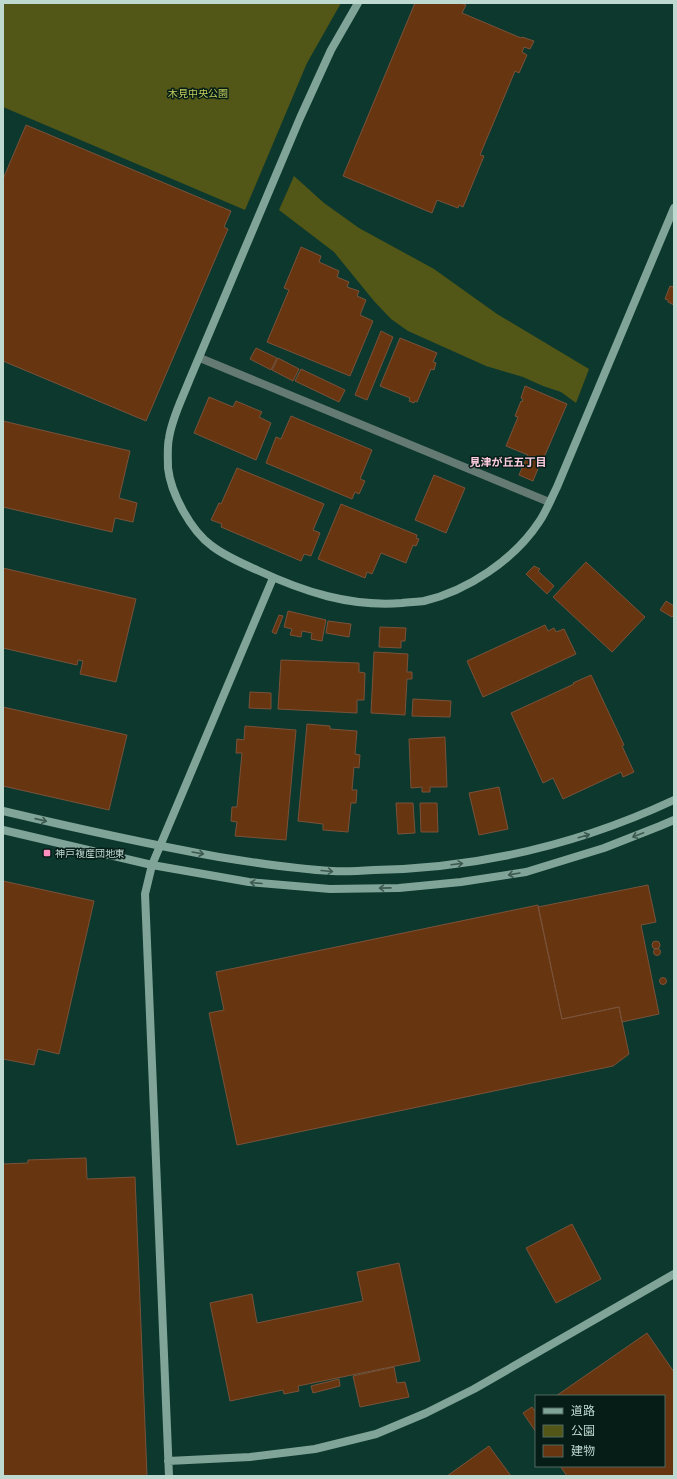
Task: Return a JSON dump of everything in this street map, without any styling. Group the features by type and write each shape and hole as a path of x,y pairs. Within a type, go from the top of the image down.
{"street":[{"path":"358,3 330,50 300,118 176,415 168,439 168,470 177,499 190,524 211,545 236,560 273,578 312,592 352,602 384,604 423,601 453,590 485,574 516,550 539,522 557,487 674,208"},
{"path":"200,358 549,502"},
{"path":"169,1476 145,894 152,865 273,578"},
{"path":"3,811 160,847 256,863 333,871 406,869 461,864 524,853 598,832 674,800"},
{"path":"3,830 152,865 248,882 330,889 399,888 453,883 526,872 604,848 674,820"},
{"path":"168,1461 250,1457 314,1449 376,1434 426,1413 474,1389 674,1274"}],"green space":[{"name":"木見中央公園","path":"3,3 341,3 307,63 245,210 3,107"},
{"path":"294,176 324,203 359,228 434,269 497,314 589,369 576,403 561,392 523,377 486,366 408,331 391,319 374,301 334,252 279,210"}],"building":[{"path":"415,3 461,3 466,5 462,13 521,38 534,41 530,49 524,47 522,52 527,55 519,73 515,71 480,155 484,156 463,207 459,205 458,208 437,200 432,213 343,176"},
{"path":"26,125 231,211 224,227 228,229 146,421 3,361 3,179"},
{"path":"301,247 321,256 319,262 339,271 337,277 349,282 347,287 359,291 357,296 366,300 360,315 373,321 350,376 267,342 289,290 284,288"},
{"path":"670,286 674,287 674,305 665,299"},
{"path":"381,331 393,337 367,400 355,395"},
{"path":"400,338 437,353 433,362 436,363 434,370 431,369 417,402 415,401 414,403 409,401 410,398 380,386"},
{"path":"256,348 277,358 271,370 250,359"},
{"path":"278,358 299,369 293,381 272,370"},
{"path":"301,369 345,390 339,402 295,381"},
{"path":"525,386 567,404 533,481 519,475 528,455 506,446 518,417 515,416 523,399 521,398"},
{"path":"209,397 233,407 236,401 262,412 259,417 271,423 256,460 194,433"},
{"path":"291,416 372,450 360,479 365,481 359,494 355,492 352,499 266,463 276,437 281,439"},
{"path":"3,421 130,451 119,498 137,503 133,522 115,518 112,532 3,507"},
{"path":"237,468 324,504 313,530 320,533 311,556 304,554 301,561 221,527 222,524 211,520 219,503 221,504"},
{"path":"434,475 465,488 446,533 415,520"},
{"path":"341,504 417,535 416,538 419,539 416,546 413,545 406,563 381,553 372,574 367,572 365,578 318,559"},
{"path":"586,562 645,617 612,652 553,597"},
{"path":"534,566 540,569 538,571 554,586 547,594 526,574"},
{"path":"3,568 136,599 116,682 80,674 83,661 78,660 77,665 3,648"},
{"path":"666,601 674,606 674,614 672,617 660,610"},
{"path":"288,611 326,620 322,641 311,639 312,633 302,631 301,637 290,635 292,629 284,627"},
{"path":"279,615 283,616 276,634 272,632"},
{"path":"328,621 351,624 349,637 326,633"},
{"path":"545,625 548,631 554,628 556,632 564,629 576,654 483,697 467,661"},
{"path":"380,627 406,628 405,641 401,641 401,648 379,647"},
{"path":"374,652 408,654 407,672 412,672 412,679 407,679 405,715 371,713"},
{"path":"281,660 359,663 359,672 365,673 364,700 357,700 357,713 278,709"},
{"path":"591,675 624,745 622,746 634,772 623,777 621,772 563,799 553,778 543,783 511,713"},
{"path":"250,692 271,693 271,709 249,708"},
{"path":"413,699 451,701 450,717 412,716"},
{"path":"3,707 127,735 109,810 3,786"},
{"path":"307,724 330,726 330,729 357,731 355,754 360,755 359,768 354,767 352,790 357,790 356,803 351,803 348,832 323,830 323,824 298,821"},
{"path":"245,726 296,730 286,840 235,836 237,822 231,821 232,807 237,807 242,753 236,753 237,739 244,740"},
{"path":"445,737 447,787 430,787 430,792 422,792 422,787 411,788 409,739"},
{"path":"499,787 508,829 479,835 469,793"},
{"path":"396,803 413,803 415,833 398,834"},
{"path":"420,803 437,803 438,832 421,832"},
{"path":"3,881 94,901 59,1054 38,1049 34,1065 3,1059"},
{"path":"648,885 656,922 641,925 659,1014 622,1022 619,1007 562,1019 538,907"},
{"path":"538,905 562,1019 619,1007 629,1054 613,1066 237,1145 209,1013 224,1010 216,972"},
{"path":"654,941 658,941 660,945 658,949 654,949 652,947 652,943"},
{"path":"657,948 660,949 660,955 657,956 654,955 653,952 654,949"},
{"path":"663,977 666,978 666,984 663,985 660,984 659,981 660,978"},
{"path":"86,1158 87,1179 135,1177 147,1476 3,1476 3,1164 28,1163 28,1160"},
{"path":"572,1224 601,1279 556,1303 526,1248"},
{"path":"399,1263 420,1361 298,1386 299,1391 284,1394 283,1390 230,1401 210,1303 252,1294 257,1323 363,1301 357,1272"},
{"path":"647,1333 674,1372 674,1476 567,1476 561,1467 665,1467 665,1395 557,1395"},
{"path":"394,1367 397,1383 405,1382 409,1397 360,1407 353,1376"},
{"path":"339,1379 340,1386 313,1393 311,1386"},
{"path":"532,1407 535,1411 535,1431 523,1413"},
{"path":"489,1446 511,1476 447,1476"}],"place":[{"name":"神戸複産団地東","path":"47,853"}],"district":[{"name":"見津が丘五丁目","path":"508,462"}]}
